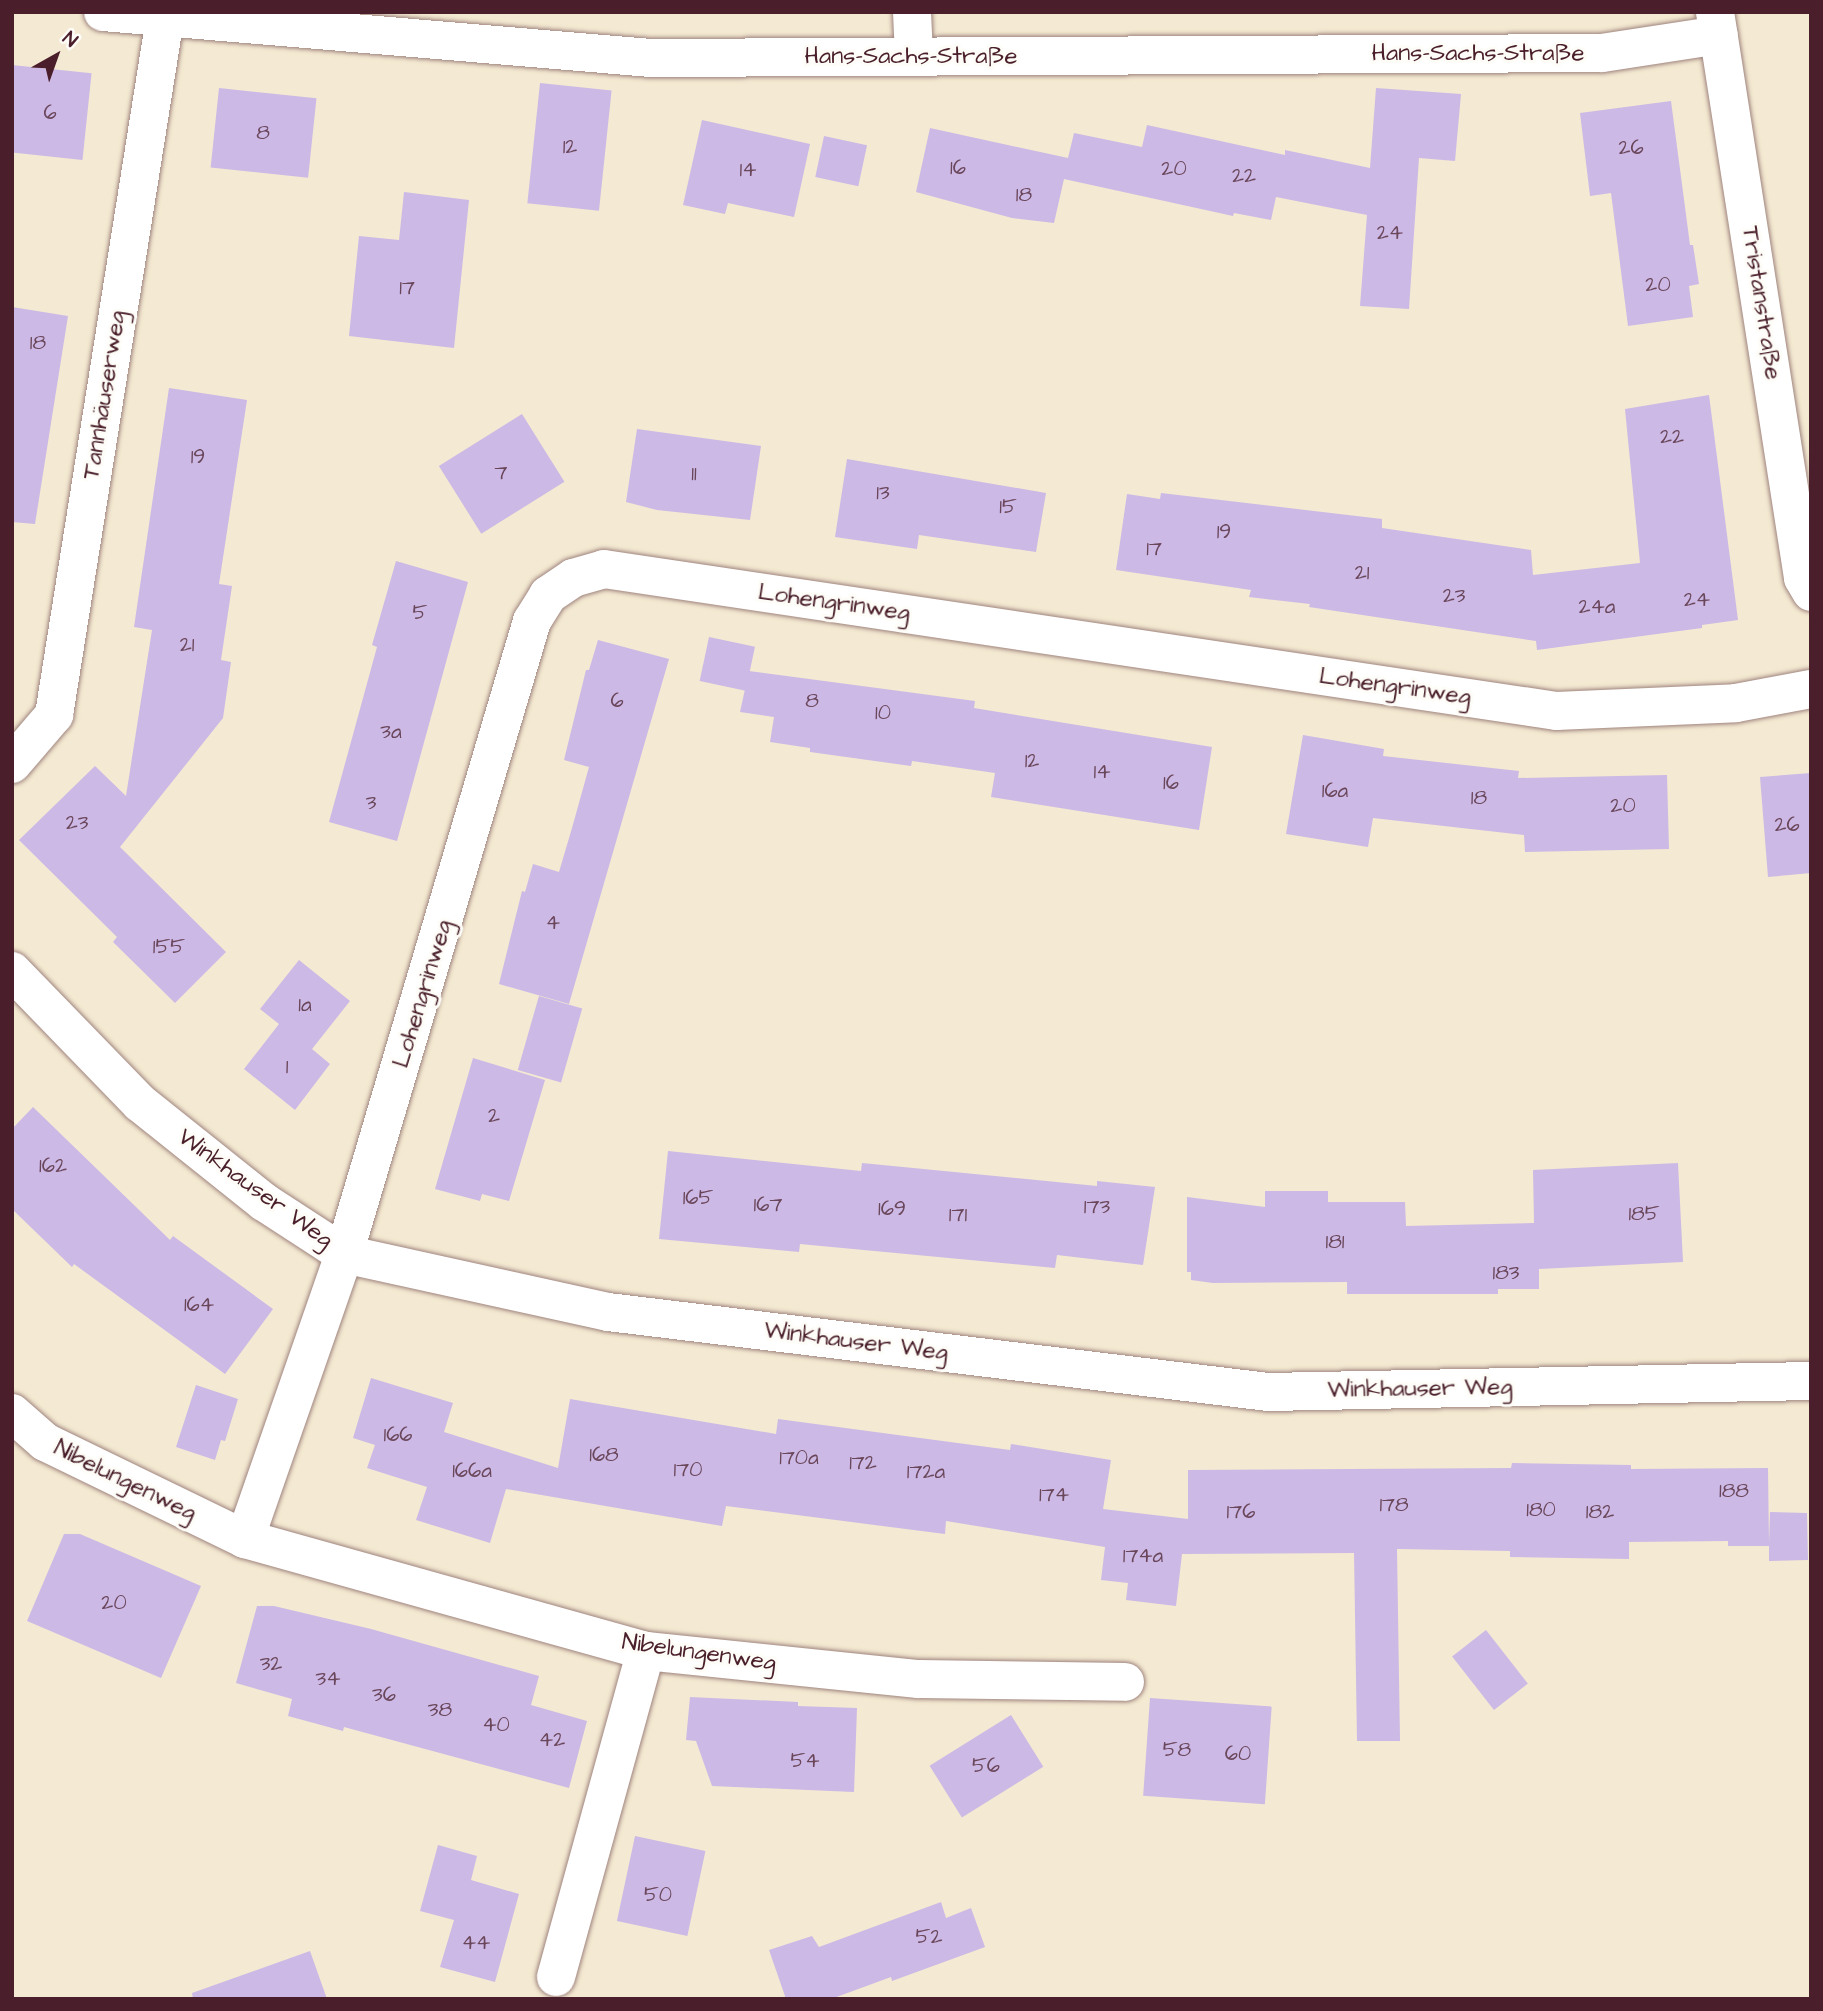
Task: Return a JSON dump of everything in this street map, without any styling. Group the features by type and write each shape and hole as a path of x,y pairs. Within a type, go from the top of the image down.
{"street":[{"name":"Hans-Sachs-Straße","path":"103,12 651,58 1602,53 1717,23"},
{"path":"912,12 914,56"},
{"name":"Tannhäuserweg","path":"12,764 54,715 165,16"},
{"name":"Tristanstraße","path":"1717,23 1803,578 1811,592"},
{"name":"Lohengrinweg","path":"344,1254 532,621 548,596 573,578 604,569 1556,711 1736,704 1811,689"},
{"name":"Winkhauser Weg","path":"12,971 140,1103 264,1202 344,1254 608,1312 1268,1392 1811,1381"},
{"path":"245,1539 344,1254"},
{"name":"Nibelungenweg","path":"12,1413 45,1442 245,1539 646,1651 919,1679 1125,1682"},
{"path":"556,1977 646,1651"}],"building":[{"path":"12,65 92,73 82,160 12,152"},
{"path":"540,83 612,91 599,211 527,203"},
{"path":"219,88 316,98 308,178 211,168"},
{"path":"1376,88 1461,94 1455,161 1419,158 1409,309 1360,306 1367,215 1276,197 1271,220 1234,213 1233,216 1064,179 1054,223 1012,218 916,192 930,128 1068,158 1074,133 1142,147 1147,125 1285,155 1285,150 1370,168"},
{"path":"1671,101 1690,245 1693,245 1699,284 1689,286 1693,317 1628,326 1611,193 1590,196 1580,113"},
{"path":"702,120 810,144 794,217 728,203 725,214 683,205"},
{"path":"824,136 867,145 858,186 815,177"},
{"path":"404,192 469,200 454,348 349,336 359,236 399,240"},
{"path":"12,307 68,316 35,524 12,522"},
{"path":"169,388 247,400 219,584 232,586 221,660 231,662 223,718 120,847 226,952 175,1003 113,942 117,937 19,840 95,766 126,796 152,630 134,627"},
{"path":"1709,395 1738,620 1702,625 1702,628 1537,650 1536,641 1309,607 1310,604 1249,597 1251,590 1116,570 1127,494 1160,499 1161,493 1382,519 1382,528 1531,550 1533,575 1640,563 1625,409"},
{"path":"522,414 564,482 481,534 439,466"},
{"path":"637,429 761,446 750,520 657,510 626,502"},
{"path":"847,459 1046,493 1036,552 919,535 917,549 835,537"},
{"path":"396,561 468,582 397,841 329,822 377,647 372,645"},
{"path":"709,637 755,647 746,691 700,681"},
{"path":"598,640 669,659 569,1004 499,984 522,891 525,892 533,864 559,872 572,828 589,767 564,760 586,670 589,670"},
{"path":"749,671 975,701 974,708 1212,747 1199,830 991,797 995,773 912,761 911,766 810,752 810,748 770,742 774,717 740,712"},
{"path":"1303,735 1384,749 1383,756 1519,771 1518,778 1667,775 1669,849 1525,852 1524,835 1373,818 1368,847 1286,834"},
{"path":"1811,773 1811,873 1768,877 1760,777"},
{"path":"299,960 350,1001 312,1049 330,1064 295,1110 244,1069 279,1024 260,1009"},
{"path":"539,996 582,1008 561,1082 518,1070"},
{"path":"473,1058 545,1080 509,1201 482,1194 480,1201 435,1189"},
{"path":"33,1107 170,1240 173,1236 273,1309 225,1374 74,1264 72,1267 12,1209 12,1129"},
{"path":"668,1151 861,1171 862,1163 1097,1186 1097,1181 1155,1187 1143,1265 1057,1255 1055,1268 800,1244 799,1252 659,1239"},
{"path":"1678,1163 1683,1262 1539,1269 1539,1289 1498,1289 1498,1294 1347,1294 1347,1282 1213,1283 1191,1280 1191,1272 1187,1272 1187,1197 1265,1207 1265,1191 1328,1191 1328,1202 1405,1202 1406,1226 1534,1223 1533,1170"},
{"path":"371,1378 453,1403 444,1432 558,1468 570,1399 776,1434 778,1419 1010,1450 1011,1444 1111,1460 1103,1509 1188,1519 1188,1470 1511,1468 1512,1463 1631,1465 1631,1469 1768,1468 1769,1543 1770,1512 1807,1513 1808,1560 1769,1561 1769,1546 1728,1546 1728,1541 1629,1542 1629,1559 1510,1557 1510,1551 1397,1549 1400,1741 1357,1741 1354,1553 1182,1554 1176,1606 1126,1600 1128,1583 1101,1580 1105,1547 946,1521 945,1534 726,1506 722,1526 506,1489 490,1543 416,1520 427,1487 367,1468 375,1445 353,1438"},
{"path":"196,1385 238,1399 225,1441 221,1440 215,1460 176,1447"},
{"path":"64,1534 80,1534 201,1586 161,1678 27,1621"},
{"path":"257,1606 274,1606 371,1629 539,1676 531,1705 587,1721 569,1788 344,1727 343,1731 288,1716 292,1699 236,1683"},
{"path":"1486,1630 1528,1684 1494,1710 1452,1656"},
{"path":"690,1697 798,1702 798,1706 857,1708 854,1792 712,1786 696,1741 686,1740"},
{"path":"1150,1698 1272,1707 1265,1804 1143,1796"},
{"path":"1011,1715 1043,1767 962,1818 930,1766"},
{"path":"635,1836 705,1851 687,1936 617,1921"},
{"path":"438,1845 477,1856 471,1880 519,1894 495,1982 440,1967 454,1920 420,1911"},
{"path":"941,1902 946,1918 971,1908 985,1947 892,1981 891,1977 831,1999 786,1999 769,1950 812,1936 819,1947"},
{"path":"310,1951 327,1999 193,1999 192,1993"}]}
